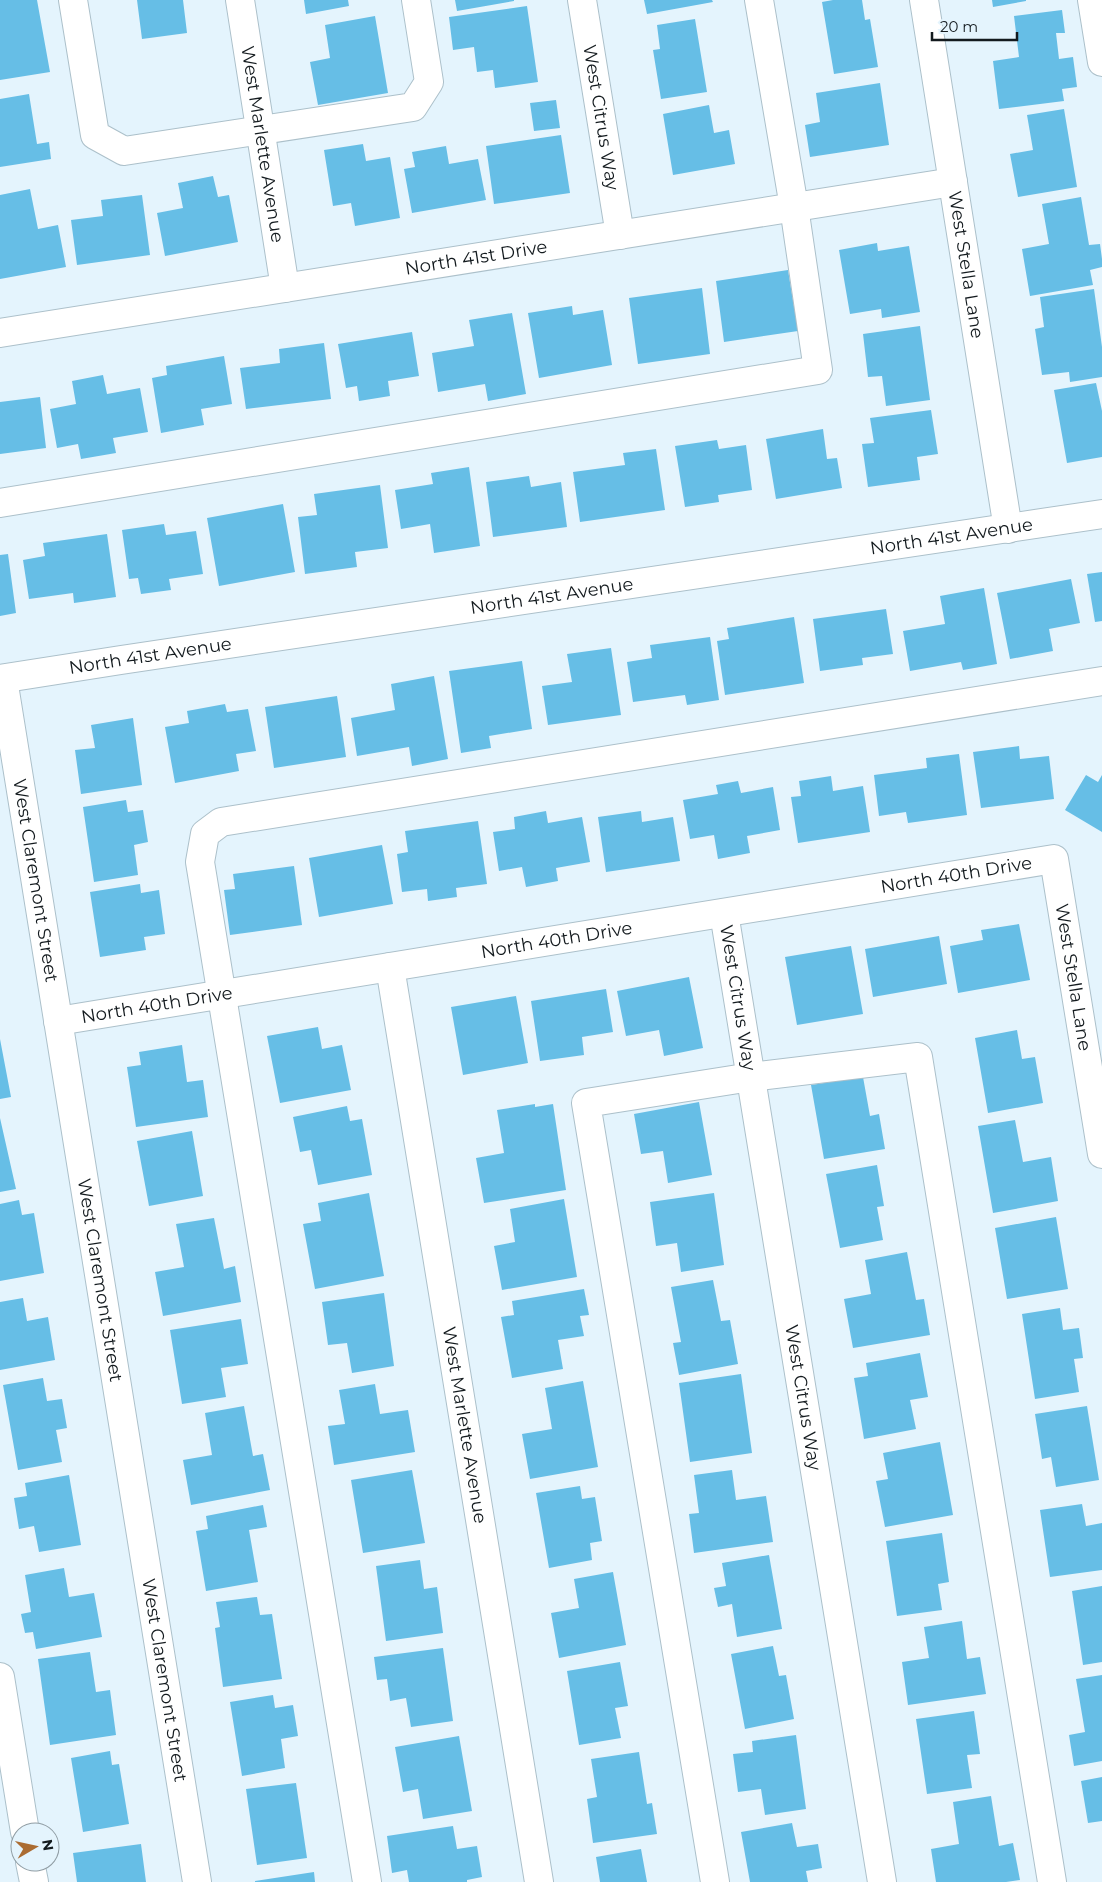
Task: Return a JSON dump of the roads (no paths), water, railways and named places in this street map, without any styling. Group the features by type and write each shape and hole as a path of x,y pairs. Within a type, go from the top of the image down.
{"street":[{"path":"73,0 95,134 124,151 413,107 429,82 416,0"},
{"name":"West Marlette Avenue","path":"240,0 285,288"},
{"name":"West Citrus Way","path":"582,0 620,235"},
{"path":"0,502 818,370 794,207 759,0"},
{"name":"West Stella Lane","path":"924,0 1008,528"},
{"path":"1092,0 1102,62"},
{"name":"North 41st Drive","path":"0,334 953,182"},
{"name":"North 41st Avenue","path":"2,679 1102,514"},
{"name":"West Claremont Street","path":"2,679 197,1882"},
{"path":"367,1882 200,862 205,834 221,822 1102,681"},
{"name":"West Stella Lane","path":"1054,859 1102,1154"},
{"name":"North 40th Drive","path":"58,1021 1054,859"},
{"name":"West Citrus Way","path":"724,913 882,1882"},
{"name":"West Marlette Avenue","path":"390,967 539,1882"},
{"path":"715,1882 586,1103 751,1077 918,1057 1052,1882"},
{"path":"0,1677 24,1822"}]}
